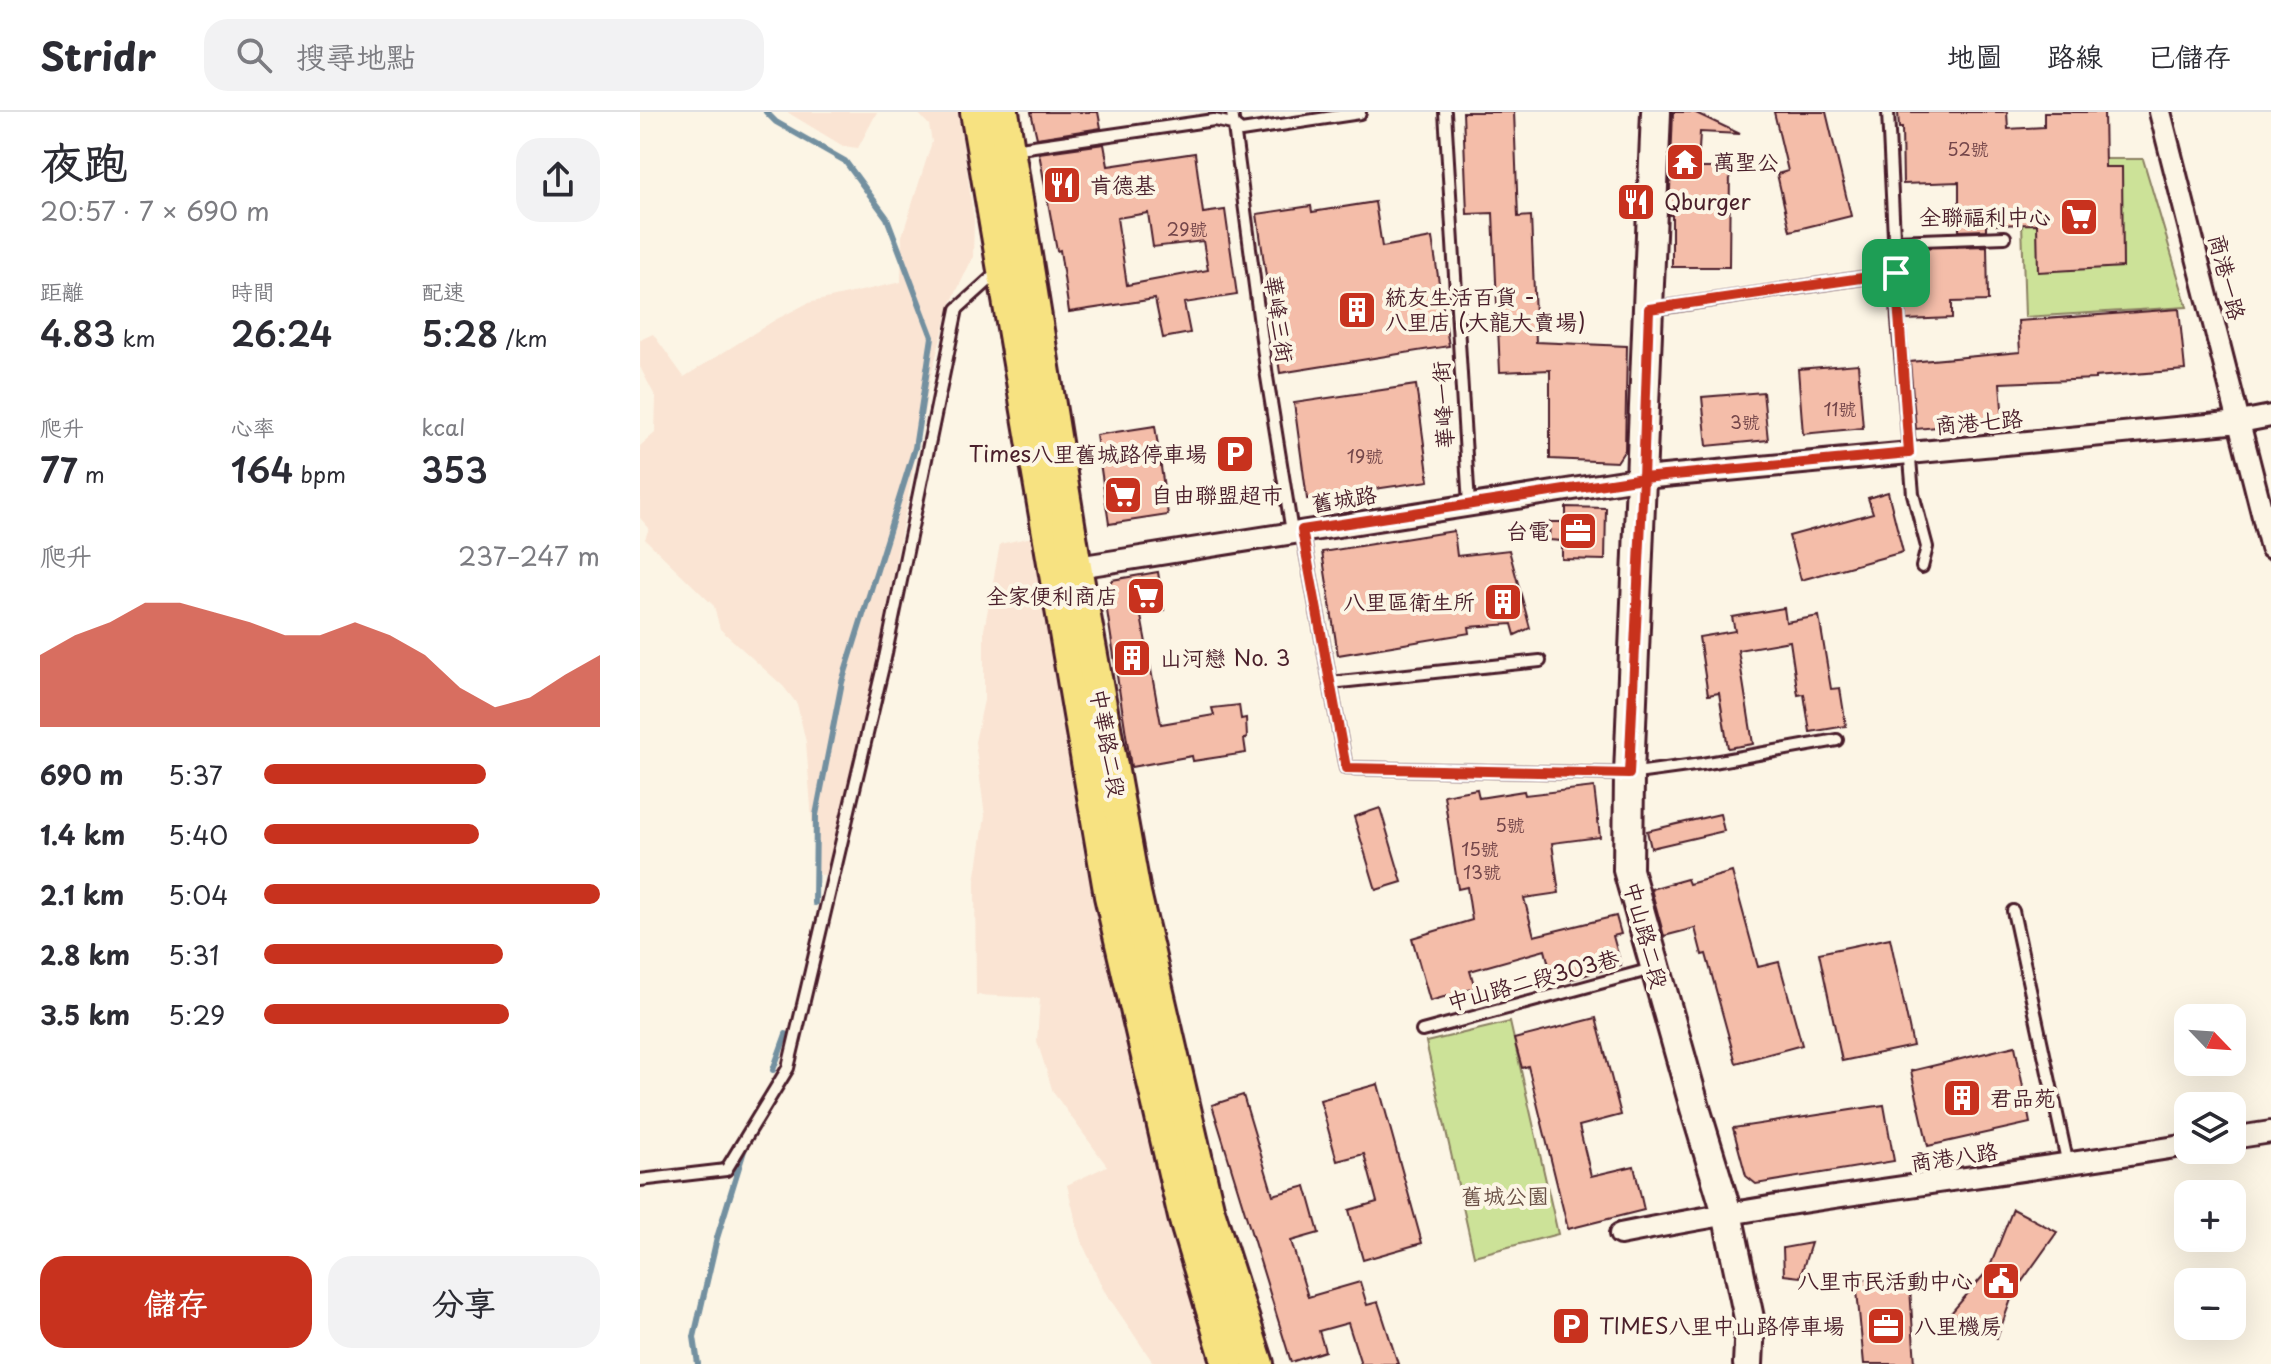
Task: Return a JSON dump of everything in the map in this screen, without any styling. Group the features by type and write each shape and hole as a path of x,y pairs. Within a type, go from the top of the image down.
{"main road":[{"name":"中華路二段","path":"976,112 1014,266 1065,569 1110,896 1184,1217 1228,1364"},
{"name":"中華路二段","path":"1003,112 1009,150 1014,266"},
{"name":"中山路二段","path":"1656,112 1629,774 1628,870 1727,1213 1750,1323 1748,1364"},
{"name":"中華路二段","path":"1065,569 1135,893 1208,1208 1258,1364"}],"street":[{"name":"商港一路","path":"2160,112 2271,548"},
{"name":"商港七路","path":"1643,478 2240,422 2271,416"},
{"name":"舊城路","path":"1065,569 1643,478"},
{"path":"2246,1136 2271,1132"},
{"name":"商港八路","path":"1620,1234 1727,1213 2174,1147"}],"lane":[{"name":"華峰一街","path":"1445,112 1469,505"},
{"path":"1888,112 1898,320 1909,453 1913,494 1927,547 1922,567"},
{"path":"1009,150 1232,118 1241,131 1360,113"},
{"name":"華峰三街","path":"1232,118 1267,377 1346,768 1629,774"},
{"path":"1894,241 2005,237"},
{"path":"640,1180 726,1170 788,1068 885,658 957,309 1014,266"},
{"path":"1649,309 1896,273"},
{"path":"1330,683 1540,661"},
{"path":"1629,774 1837,740"},
{"path":"2013,911 2068,1165"},
{"name":"中山路二段303巷","path":"1422,1031 1655,968"}],"shaded area":[{"path":"787,112 877,112 858,148 843,146"},
{"path":"917,112 958,112 974,219 973,257 950,305 931,375 838,867 831,878 816,873 806,742 797,704 783,686 720,629 714,606 645,539 649,528 640,518 640,446 655,433 656,398 640,367 640,340 653,334 684,377 808,303 901,282 902,236 932,142 929,125"},
{"path":"1032,537 1086,866 1159,1163 1218,1364 1154,1364 1103,1289 1080,1238 1067,1185 1107,1166 1053,1092 1037,1041 1040,998 976,995 975,882 985,816 975,742 984,700 984,630 1000,544"}],"green space":[{"path":"2020,159 2143,159 2187,307 2025,317"},
{"name":"舊城公園","path":"1510,1022 1558,1234 1474,1256 1426,1042"}],"building":[{"path":"1031,112 1098,112 1101,128 1037,138"},
{"path":"1463,112 1514,112 1518,217 1531,216 1536,342 1627,346 1625,450 1617,462 1550,459 1550,370 1500,372 1493,213 1467,214"},
{"path":"1673,112 1694,112 1740,134 1700,132 1698,168 1730,168 1729,267 1672,267 1672,215 1669,215"},
{"path":"1774,112 1826,112 1851,216 1790,231 1777,174 1788,171"},
{"path":"1898,112 2007,112 2008,129 2044,127 2044,112 2104,112 2105,167 2122,167 2123,267 2038,272 2037,224 1986,225 1986,230 1959,231 1959,182 1903,184 1902,128 1899,128"},
{"path":"1104,144 1108,166 1195,153 1203,213 1225,210 1237,295 1184,303 1190,333 1163,338 1155,299 1069,312 1060,250 1057,251 1039,153","holes":["1148,213 1153,247 1203,241 1208,270 1127,285 1117,218"]},
{"name":"統友生活百貨 - 八里店 (大龍大賣場)","path":"1375,202 1382,247 1432,238 1449,346 1280,373 1257,214 1311,206 1312,212"},
{"path":"1987,246 1988,301 1952,302 1952,318 1906,320 1903,267 1913,267 1912,248"},
{"path":"2179,309 2185,370 2095,379 2000,383 2003,421 1916,429 1910,362 2020,352 2018,321"},
{"path":"1858,364 1863,428 1803,434 1798,369"},
{"path":"1416,385 1429,481 1307,499 1294,403"},
{"path":"1763,392 1768,440 1707,446 1702,397"},
{"path":"1155,426 1168,515 1109,524 1096,435"},
{"path":"1888,492 1903,552 1801,580 1789,536 1873,513 1868,498"},
{"name":"台電","path":"1566,507 1606,508 1605,560 1562,559 1562,541 1549,540 1550,522 1566,522"},
{"path":"1454,531 1457,556 1509,550 1530,628 1515,635 1512,624 1469,627 1470,633 1338,655 1322,552"},
{"name":"山河戀 No. 3","path":"1158,572 1164,610 1141,616 1161,724 1214,715 1212,708 1239,705 1241,719 1246,718 1246,753 1193,761 1192,756 1131,767 1104,591 1112,580"},
{"path":"1784,608 1786,622 1819,616 1831,689 1840,688 1846,726 1810,732 1804,694 1798,695 1790,641 1738,650 1753,744 1728,748 1719,693 1708,695 1699,637 1735,631 1732,617"},
{"path":"1594,787 1600,837 1552,843 1559,893 1524,898 1534,936 1616,916 1621,934 1613,936 1621,965 1554,984 1545,950 1470,971 1475,988 1430,1001 1412,938 1472,920 1467,887 1458,889 1444,795 1477,789 1479,798 1524,791 1525,795"},
{"path":"1380,808 1402,882 1376,890 1354,817"},
{"path":"1720,814 1724,831 1651,848 1647,831"},
{"path":"1732,872 1758,967 1779,962 1802,1045 1736,1063 1706,954 1702,955 1695,928 1664,936 1651,889 1687,879 1689,884"},
{"path":"1890,938 1913,1046 1842,1061 1819,953"},
{"path":"1596,1018 1621,1115 1579,1126 1591,1176 1634,1166 1644,1210 1568,1229 1528,1066 1522,1068 1514,1039"},
{"name":"君品苑","path":"2015,1046 2030,1123 1928,1146 1911,1071"},
{"path":"1378,1084 1422,1243 1363,1260 1349,1210 1377,1202 1364,1154 1337,1161 1320,1100"},
{"path":"1243,1095 1273,1195 1306,1186 1319,1233 1291,1241 1308,1297 1360,1282 1367,1305 1378,1302 1398,1364 1361,1364 1348,1323 1319,1331 1325,1351 1291,1362 1212,1105"},
{"path":"1884,1105 1894,1161 1756,1184 1746,1176 1733,1128"},
{"name":"八里市民活動中心","path":"2013,1209 2057,1232 2013,1294 1997,1338 1951,1313 1989,1269"},
{"path":"1811,1243 1800,1277 1784,1275 1783,1248"},
{"name":"八里機房","path":"1895,1277 1910,1288 1915,1364 1864,1364 1856,1280"}],"waterway":[{"path":"766,112 776,122 845,161 887,218 932,337 915,448 842,682 816,815 815,903"},
{"path":"773,1070 786,1034"},
{"path":"698,1364 694,1337 717,1238 746,1144"}],"place":[{"name":"萬聖公","path":"1685,162"},
{"name":"肯德基","path":"1062,185"},
{"name":"Qburger","path":"1636,202"},
{"name":"全聯福利中心","path":"2079,217"},
{"name":"統友生活百貨 - 八里店 (大龍大賣場)","path":"1357,310"},
{"name":"Times八里舊城路停車場","path":"1235,454"},
{"name":"自由聯盟超市","path":"1123,495"},
{"name":"台電","path":"1578,531"},
{"name":"全家便利商店","path":"1146,596"},
{"name":"八里區衛生所","path":"1503,602"},
{"name":"山河戀 No. 3","path":"1132,658"},
{"name":"君品苑","path":"1962,1098"},
{"name":"八里市民活動中心","path":"2001,1281"},
{"name":"TIMES八里中山路停車場","path":"1571,1326"},
{"name":"八里機房","path":"1886,1326"}],"route":[{"path":"1896,273 1649,309 1643,478 1302,530 1346,768 1629,774 1643,478 1909,453 1896,273"}]}
